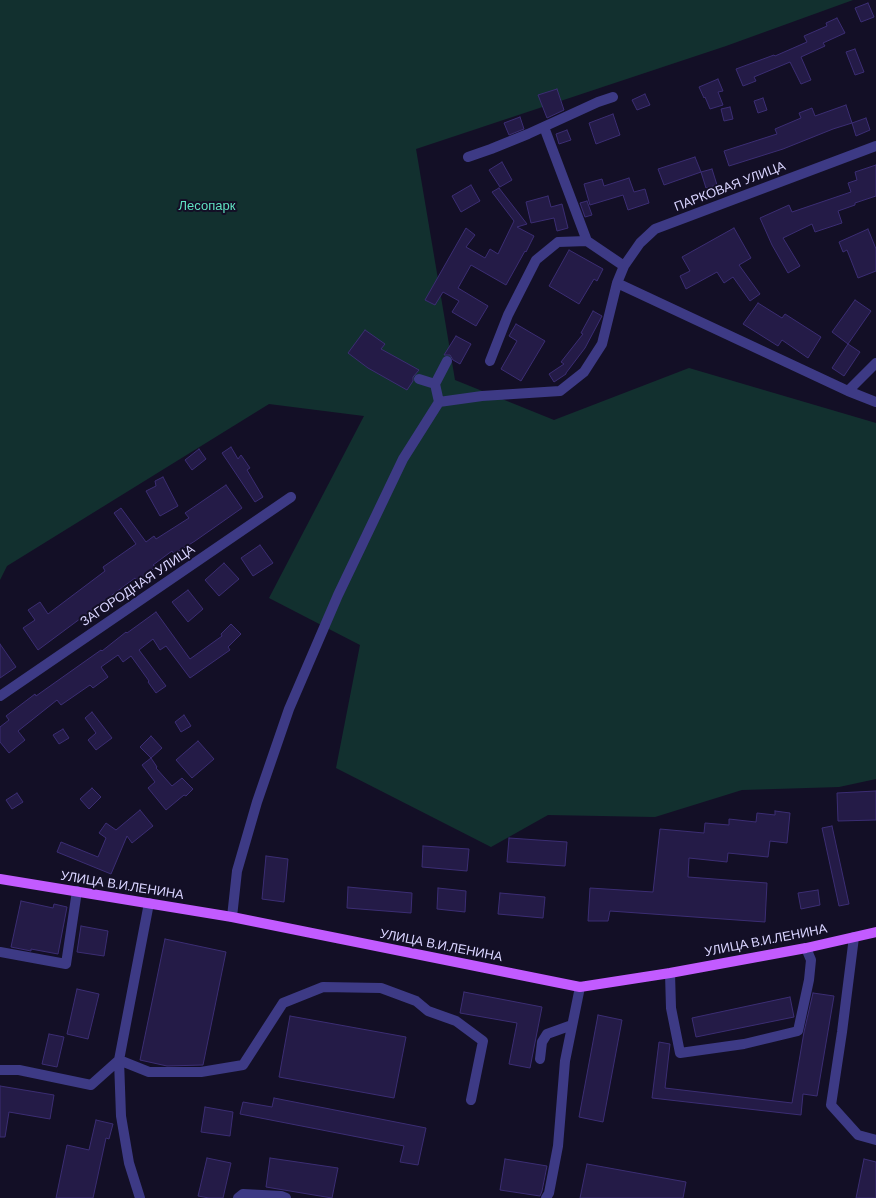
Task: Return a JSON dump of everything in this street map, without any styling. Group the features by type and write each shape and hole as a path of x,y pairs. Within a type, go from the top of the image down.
{"main road":[{"name":"УЛИЦА В.И.ЛЕНИНА","path":"0,879 232,917 580,988 806,948 876,932"}],"street":[{"path":"468,157 491,149 598,102 613,97"},
{"path":"544,127 587,241 624,266"},
{"name":"ПАРКОВАЯ УЛИЦА","path":"439,402 482,396 560,391 584,372 602,344 624,266 640,243 655,229 876,146"},
{"path":"490,361 508,316 536,260 558,242 587,241"},
{"path":"618,283 848,391 876,402"},
{"path":"232,917 237,871 257,802 289,709 338,595 403,459 439,402 435,384 448,361"},
{"path":"848,391 876,363"},
{"path":"419,379 435,384"},
{"name":"ЗАГОРОДНАЯ УЛИЦА","path":"0,696 291,497"},
{"path":"0,952 66,964 78,891"},
{"path":"140,1198 130,1163 120,1116 119,1060 149,903"},
{"path":"854,937 842,1032 830,1105 858,1136 876,1140"},
{"path":"670,973 671,1008 680,1052 744,1044 798,1031 809,980 811,960 806,948"},
{"path":"119,1060 149,1072 201,1072 243,1065 283,1003 323,987 381,988 416,1001 428,1011 456,1021 483,1041 471,1100"},
{"path":"546,1198 549,1193 558,1146 564,1061 580,988"},
{"path":"540,1059 542,1042 548,1034 572,1025"},
{"path":"0,1070 19,1070 91,1085 119,1060"},
{"path":"238,1198 243,1194 281,1196 286,1198"}],"green space":[{"name":"Лесопарк","path":"0,0 853,0 726,46 416,149 455,380 554,420 689,368 876,423 876,779 839,787 742,790 655,817 548,815 491,847 336,768 360,645 269,598 364,416 269,404 7,566 0,580"}],"building":[{"path":"868,3 874,17 861,22 855,8"},
{"path":"837,18 845,33 823,43 825,46 801,57 811,80 801,84 790,62 754,77 756,81 743,86 736,69 774,55 775,56 807,42 804,36 827,26 826,23"},
{"path":"855,49 864,72 855,75 846,52"},
{"path":"718,79 723,91 718,92 723,105 710,109 699,87"},
{"path":"557,89 564,110 547,118 538,95"},
{"path":"645,94 650,105 637,110 632,100"},
{"path":"763,98 767,110 758,113 754,101"},
{"path":"846,105 852,123 783,149 729,166 724,151 777,134 775,129 801,118 799,113 812,108 815,116"},
{"path":"730,107 733,119 724,121 721,109"},
{"path":"613,114 620,135 596,144 589,123"},
{"path":"520,117 524,129 509,135 504,123"},
{"path":"866,118 870,130 856,136 852,123"},
{"path":"567,130 571,140 559,144 556,134"},
{"path":"695,157 701,172 664,185 658,169"},
{"path":"502,162 512,180 500,187 489,170"},
{"path":"876,165 876,196 838,211 842,223 815,232 812,224 783,238 800,266 788,273 772,245 760,218 789,205 792,212 851,192 848,183 857,180 855,172"},
{"path":"712,169 717,185 706,188 701,172"},
{"path":"629,178 634,192 645,189 649,203 628,210 623,195 590,205 584,184 602,179 604,186"},
{"path":"471,185 480,201 461,212 452,196"},
{"path":"499,188 527,224 517,227 534,236 506,285 471,265 458,288 488,306 476,326 452,312 459,301 443,292 435,305 425,300 466,228 475,235 466,247 485,258 490,249 498,254 514,221 492,192"},
{"path":"548,196 551,207 562,204 568,228 557,231 554,218 531,223 526,202"},
{"path":"587,201 592,215 585,217 580,203"},
{"path":"734,228 751,258 739,265 760,294 750,301 733,277 724,283 717,272 686,289 680,276 690,271 682,257"},
{"path":"868,229 876,249 876,271 858,278 847,250 843,252 839,242"},
{"path":"569,250 603,269 597,281 594,279 579,304 549,286"},
{"path":"855,300 871,311 848,344 832,332"},
{"path":"758,303 782,318 785,314 821,337 808,358 782,340 778,346 743,324"},
{"path":"593,311 602,316 585,348 566,374 554,382 549,374 564,364 561,362 583,334 581,333"},
{"path":"516,324 545,341 521,381 501,369 517,341 509,336"},
{"path":"365,330 385,344 381,349 419,370 413,377 413,381 407,390 368,368 348,353"},
{"path":"456,336 471,344 460,364 453,360 450,355 444,355"},
{"path":"848,344 860,352 844,376 832,368"},
{"path":"231,447 238,459 241,455 250,468 247,470 263,497 255,502 222,453"},
{"path":"199,449 206,459 192,470 185,460"},
{"path":"163,477 178,506 160,516 146,491 156,486 155,481"},
{"path":"226,485 242,508 174,554 172,551 153,565 156,567 137,581 135,578 38,650 23,628 35,620 28,610 40,602 48,614 105,571 103,567 136,544 114,513 121,508 146,542 154,536 156,539 189,518 185,513"},
{"path":"260,545 273,563 253,576 241,558"},
{"path":"224,563 239,579 219,596 205,580"},
{"path":"188,590 203,609 188,622 172,602"},
{"path":"156,612 190,659 222,636 221,634 231,624 241,634 228,647 230,650 190,678 166,646 160,650 153,639 139,650 166,686 156,693 131,656 123,662 118,655 101,667 108,677 93,688 90,685 61,705 57,700 18,731 25,740 9,753 0,742 0,727 9,720 6,716 35,694 36,696"},
{"path":"0,644 16,667 0,678"},
{"path":"92,712 112,738 96,750 88,740 96,733 85,718"},
{"path":"184,715 191,726 181,732 175,722"},
{"path":"63,729 69,738 59,744 53,735"},
{"path":"151,736 162,748 151,758 140,747"},
{"path":"198,741 214,759 192,778 176,760"},
{"path":"151,758 157,767 156,768 172,786 182,778 193,789 186,796 184,795 166,810 148,788 155,782 142,765"},
{"path":"92,788 101,797 89,809 80,799"},
{"path":"876,791 876,820 838,821 837,793"},
{"path":"17,793 23,802 12,809 6,800"},
{"path":"140,810 153,826 132,843 127,836 111,874 57,852 61,842 98,857 106,838 99,833 106,823 116,830"},
{"path":"775,811 790,813 787,843 770,841 768,857 728,853 727,862 689,858 688,877 767,883 765,922 610,911 608,921 588,921 590,888 653,892 660,829 704,833 705,823 729,825 729,819 756,822 757,813 775,815"},
{"path":"832,826 849,904 839,906 822,828"},
{"path":"509,838 567,842 565,866 507,862"},
{"path":"423,846 469,849 467,871 422,867"},
{"path":"266,856 288,859 284,902 262,899"},
{"path":"348,887 412,893 411,913 347,908"},
{"path":"438,888 466,891 465,912 437,909"},
{"path":"818,890 820,905 801,909 798,893"},
{"path":"500,893 545,897 543,918 498,914"},
{"path":"21,901 53,908 54,904 67,907 58,954 11,947"},
{"path":"81,926 108,931 104,956 77,952"},
{"path":"165,939 226,952 203,1065 167,1066 140,1060"},
{"path":"77,989 99,994 88,1039 67,1034"},
{"path":"464,992 542,1007 530,1068 509,1064 517,1023 460,1013"},
{"path":"813,993 834,996 817,1096 803,1094 801,1115 652,1098 659,1042 670,1044 665,1088 792,1103 804,1032"},
{"path":"790,997 794,1017 696,1037 692,1018"},
{"path":"598,1015 622,1020 603,1122 579,1117"},
{"path":"290,1016 406,1037 394,1098 279,1077"},
{"path":"49,1034 64,1037 57,1067 42,1064"},
{"path":"0,1086 54,1095 50,1119 9,1112 5,1137 0,1137"},
{"path":"274,1098 426,1128 418,1165 400,1162 404,1146 240,1114 243,1102 272,1107"},
{"path":"205,1107 233,1112 230,1136 201,1132"},
{"path":"96,1120 113,1124 109,1139 106,1138 93,1198 56,1198 67,1145 89,1150"},
{"path":"207,1158 231,1163 223,1198 198,1196"},
{"path":"270,1158 338,1168 332,1198 266,1187"},
{"path":"505,1159 547,1166 540,1196 500,1190"},
{"path":"864,1159 876,1162 876,1198 856,1198"},
{"path":"587,1164 686,1182 683,1198 580,1198"}]}
